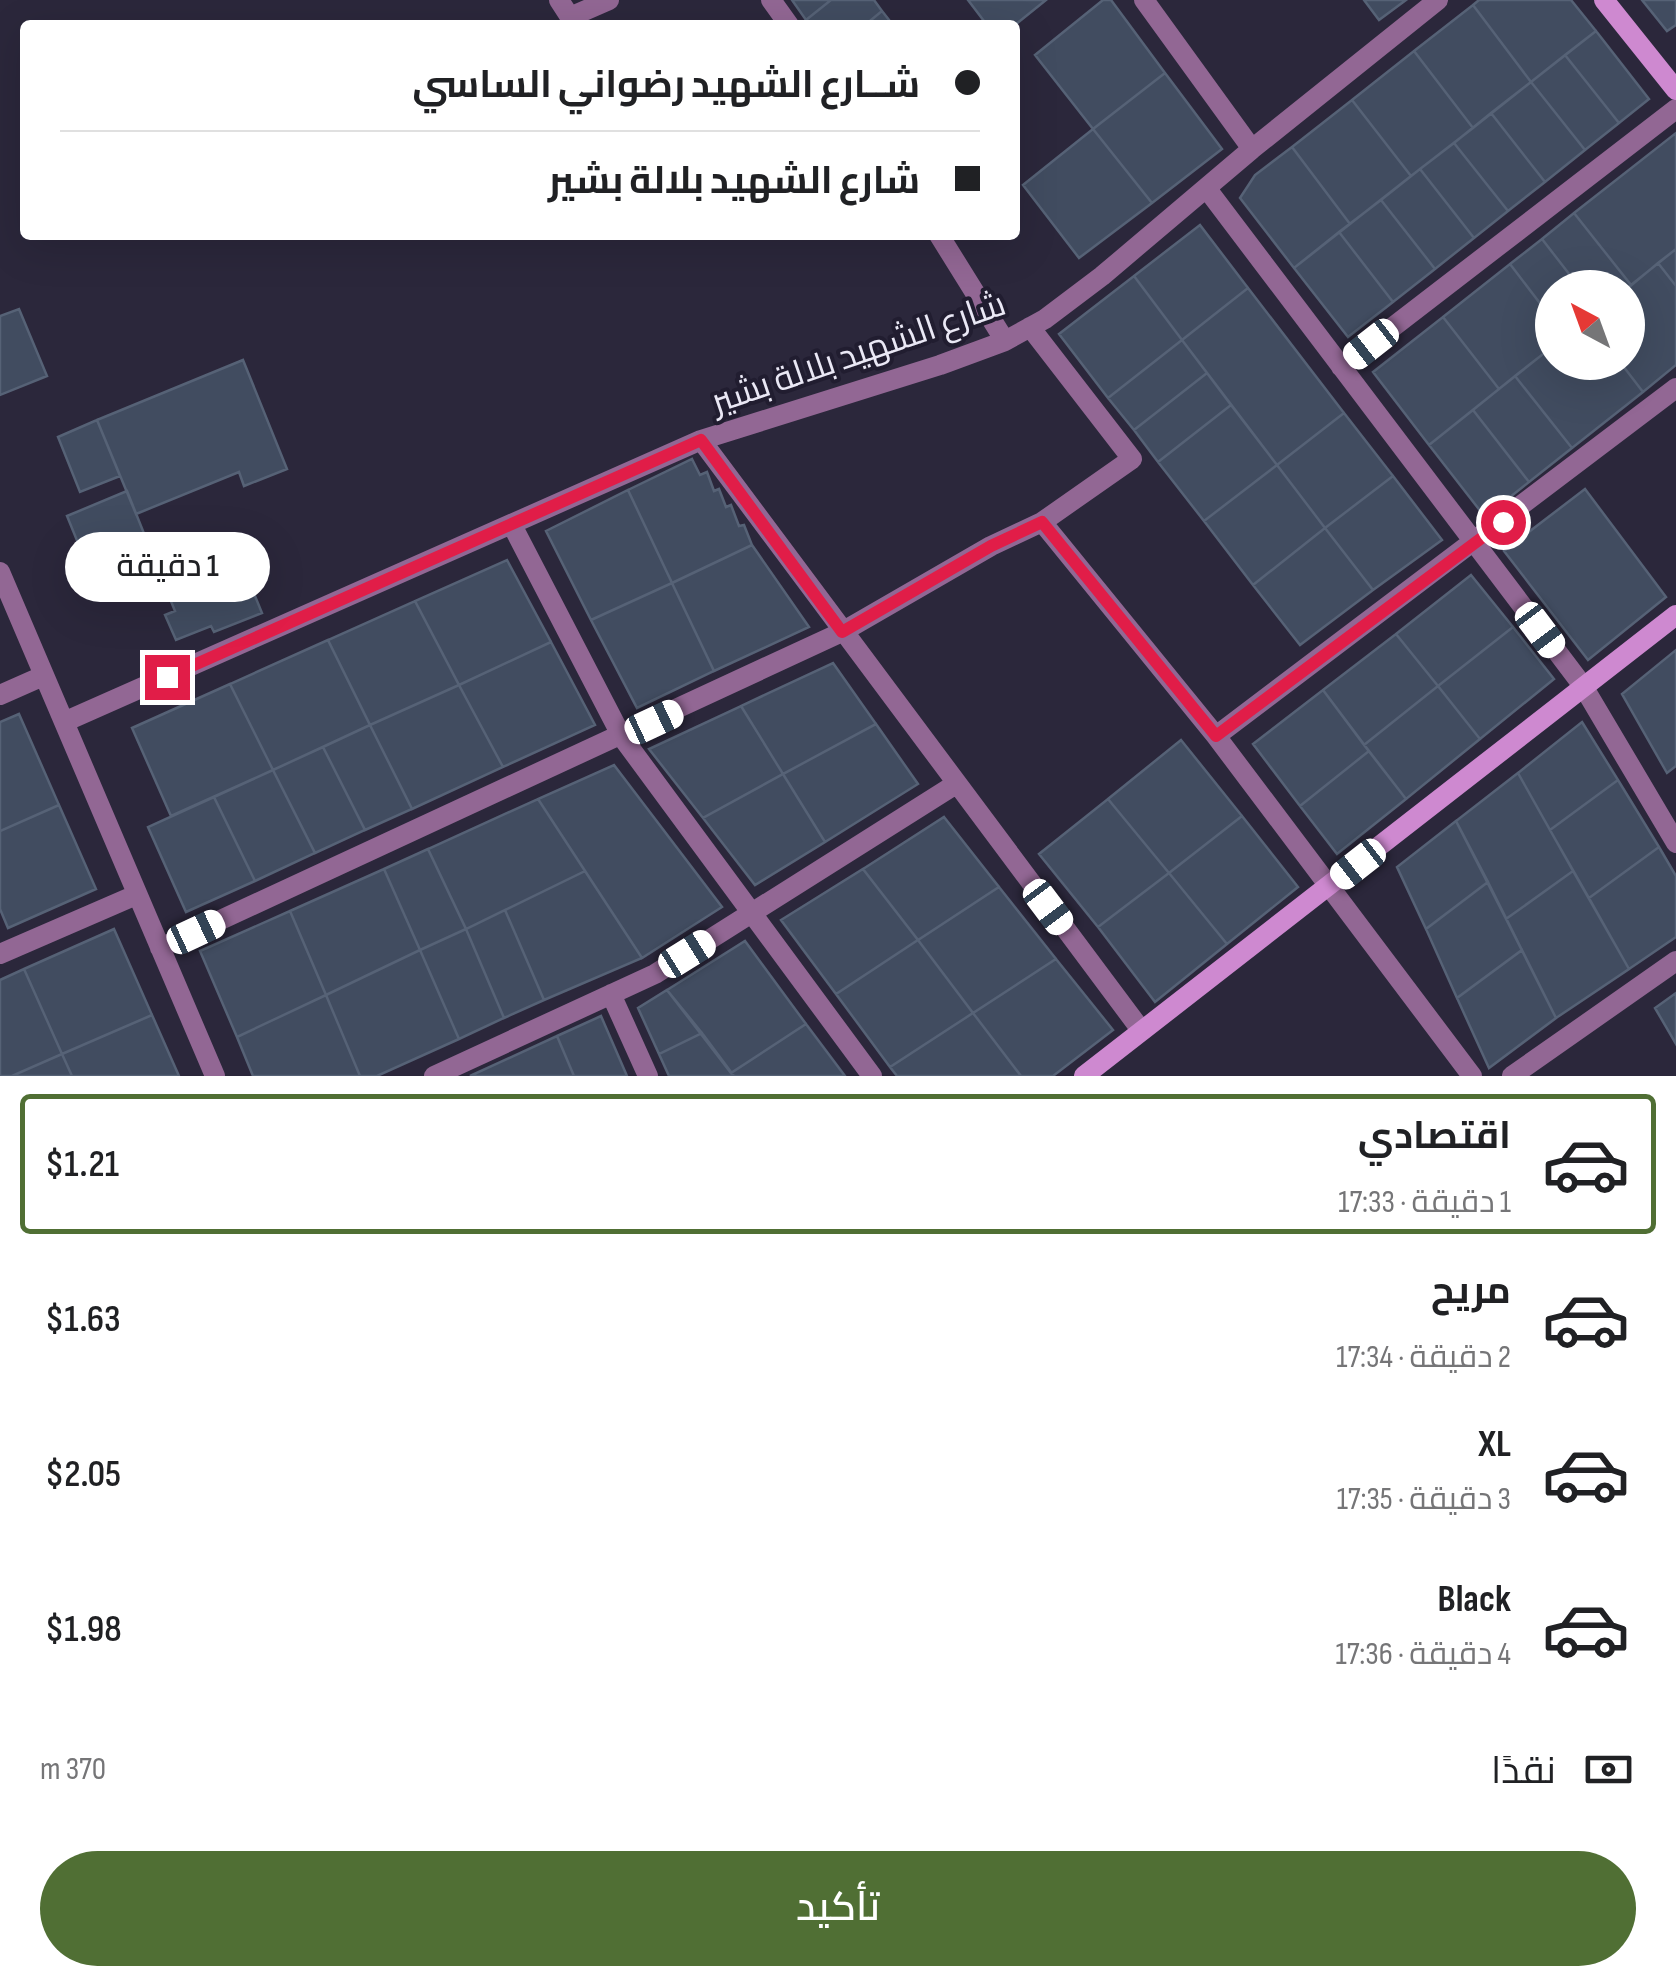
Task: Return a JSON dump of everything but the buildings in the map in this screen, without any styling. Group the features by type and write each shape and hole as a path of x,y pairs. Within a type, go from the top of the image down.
{"street":[{"path":"565,9 609,0"},
{"path":"1144,0 1252,149"},
{"name":"شارع الشهيد بلالة بشير","path":"64,722 701,440 1004,341 1102,276 1438,0"},
{"path":"1604,0 1676,90"},
{"path":"1341,367 1676,109"},
{"path":"1207,190 1584,686 1676,843"},
{"path":"942,240 1004,341"},
{"path":"160,948 842,632 991,546 1042,522 1132,459 1030,327"},
{"path":"1216,736 1676,388"},
{"path":"701,440 1141,1030"},
{"path":"1042,522 1216,736 1472,1076"},
{"path":"512,525 622,737 872,1076"},
{"path":"0,572 216,1076"},
{"path":"1093,1072 1141,1030 1676,615"},
{"path":"0,695 43,676"},
{"path":"434,1076 655,974 956,784"},
{"path":"0,954 136,894"},
{"path":"1512,1076 1676,961"},
{"path":"611,994 648,1076"}],"route":[{"path":"167,677 701,440 842,632 991,546 1042,522 1216,736 1503,522"}]}
